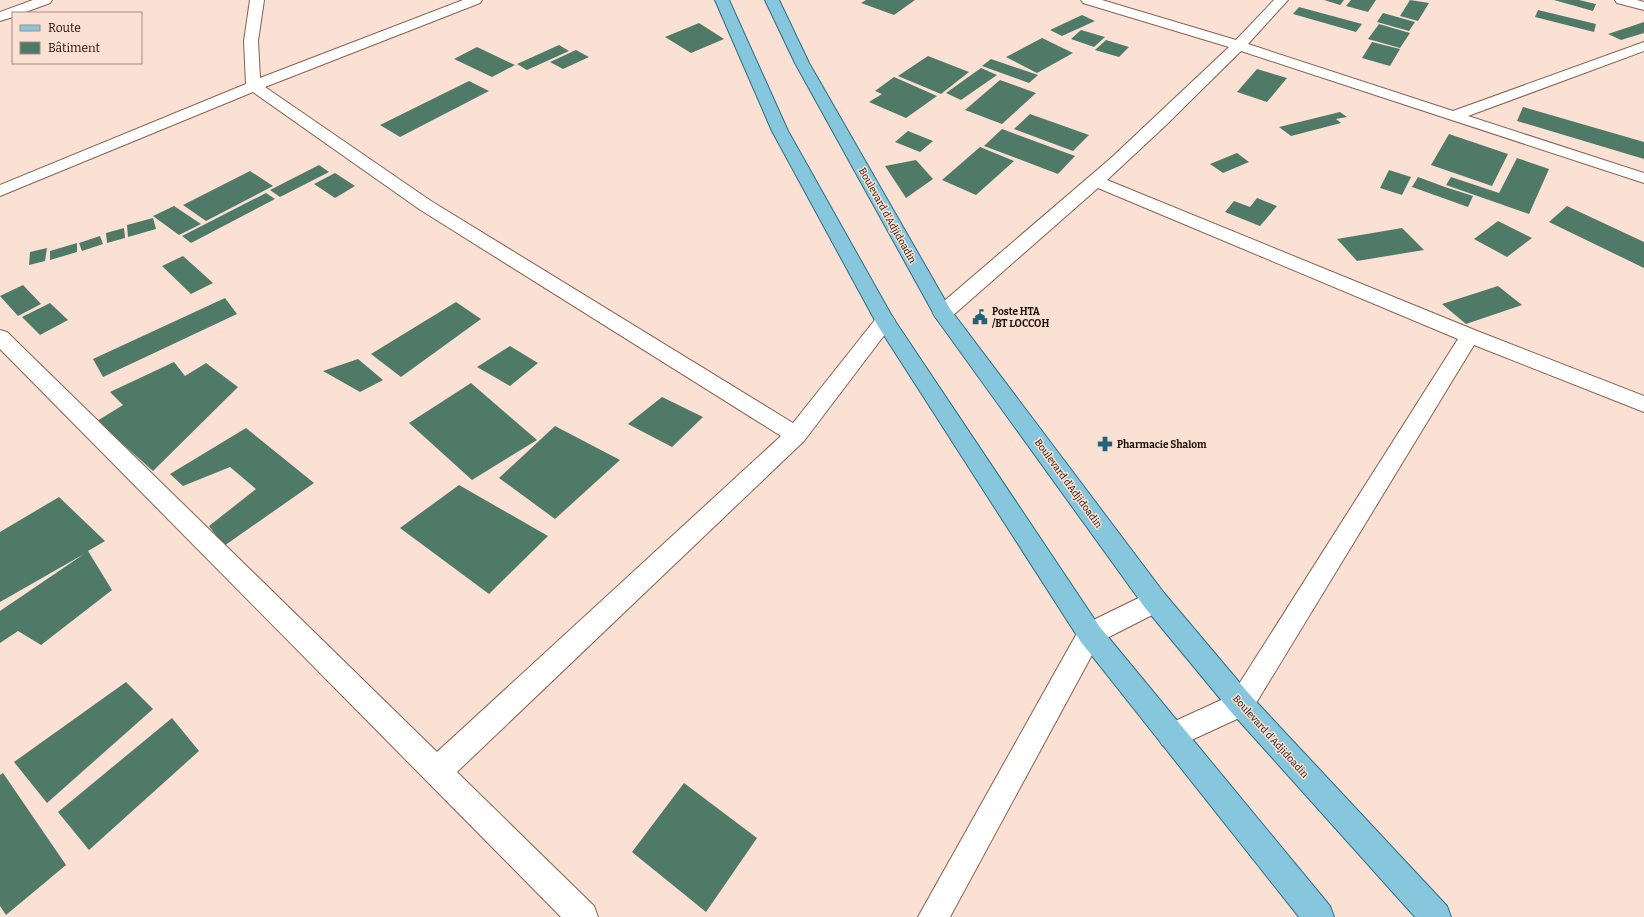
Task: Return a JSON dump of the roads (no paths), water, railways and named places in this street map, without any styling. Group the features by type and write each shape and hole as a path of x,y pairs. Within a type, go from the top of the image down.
{"main road":[{"path":"722,0 780,131 885,321 1090,634 1319,917"},
{"name":"Boulevard d'Adjidoadin","path":"772,0 802,63 943,313 1155,601 1241,704 1436,917"}],"street":[{"path":"13,12 45,0"},
{"path":"253,85 251,41 257,0"},
{"path":"0,191 108,144 253,85 475,0"},
{"path":"1088,0 1240,46 1644,178"},
{"path":"943,313 1096,181 1240,46 1281,0"},
{"path":"1622,0 1644,6"},
{"path":"0,17 12,12"},
{"path":"1453,116 1644,46"},
{"path":"253,85 426,205 796,435"},
{"path":"1096,181 1470,336 1644,404"},
{"path":"436,772 796,435 885,321"},
{"path":"1172,736 1241,704 1470,336"},
{"path":"0,337 583,917"},
{"path":"933,917 1090,634 1155,601"}],"place":[{"name":"Poste HTA /BT LOCCOH","path":"980,317"},
{"name":"Pharmacie Shalom","path":"1105,444"}]}
